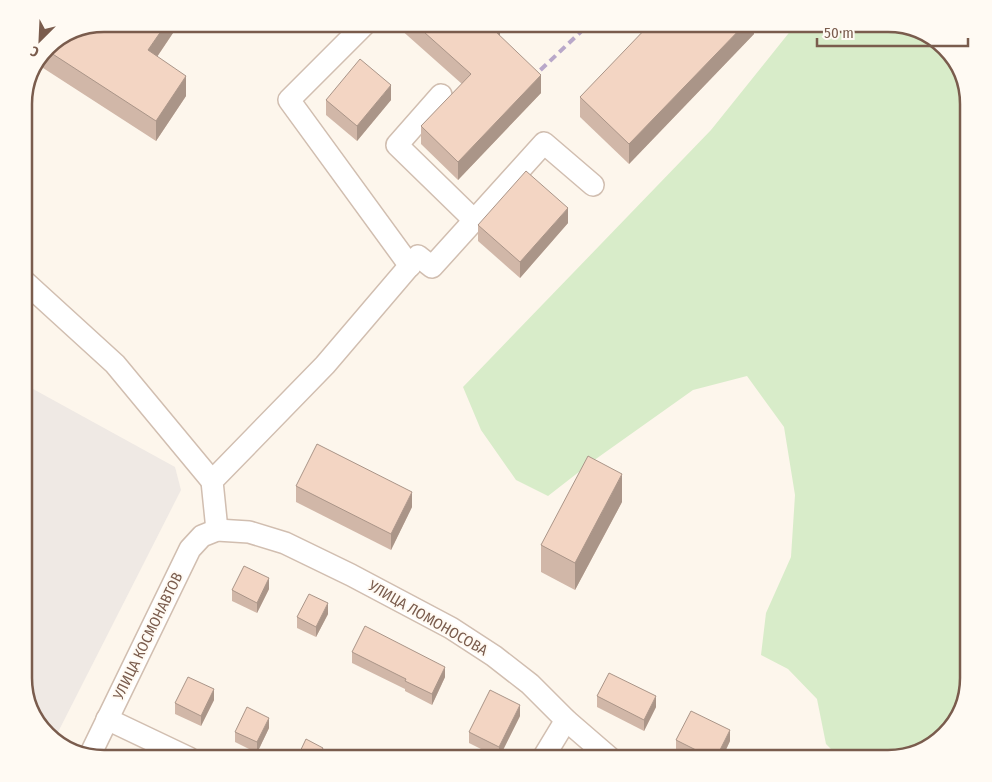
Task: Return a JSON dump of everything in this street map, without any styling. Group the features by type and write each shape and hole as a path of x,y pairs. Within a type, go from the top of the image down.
{"street":[{"path":"356,33 290,100 414,261 432,267 544,143 593,185"},
{"path":"440,95 397,145 474,220"},
{"path":"212,481 325,365 414,261"},
{"path":"33,289 115,364 212,481 217,530"},
{"name":"УЛИЦА КОСМОНАВТОВ","path":"93,748 190,549 202,536 217,530"},
{"name":"УЛИЦА ЛОМОНОСОВА","path":"217,530 249,532 285,543 351,575 451,628 494,656 530,684 566,720 601,750"},
{"path":"107,719 172,750"},
{"path":"548,750 566,720"}],"shaded area":[{"path":"33,389 175,467 181,490 58,733 40,710 33,682"}],"green space":[{"path":"789,33 902,34 924,42 935,50 947,64 954,77 960,104 960,678 954,705 947,718 935,732 915,744 888,750 832,750 826,744 817,699 788,669 761,655 766,613 791,557 795,495 784,427 747,376 693,390 593,461 548,496 516,480 481,430 463,387 711,130"}],"building":[{"path":"160,33 148,50 186,76 156,121 65,62 65,44 90,34"},
{"path":"425,33 497,33 541,75 458,162 421,126 471,74"},
{"path":"641,33 736,33 629,144 580,97"},
{"path":"360,59 391,85 357,126 326,100"},
{"path":"526,171 568,208 520,262 478,225"},
{"path":"317,444 412,492 391,534 296,486"},
{"path":"588,456 622,474 575,563 541,545"},
{"path":"244,566 269,578 257,603 232,590"},
{"path":"309,594 328,603 316,627 297,617"},
{"path":"365,626 445,667 432,694 352,652"},
{"path":"609,673 656,696 644,720 597,696"},
{"path":"188,677 214,689 201,716 175,703"},
{"path":"490,690 520,705 499,747 469,732"},
{"path":"247,707 269,718 257,742 235,732"},
{"path":"691,711 730,730 720,750 696,750 676,740"},
{"path":"306,739 323,748 322,750 301,750"}],"railway":[{"path":"531,79 580,33"}]}
